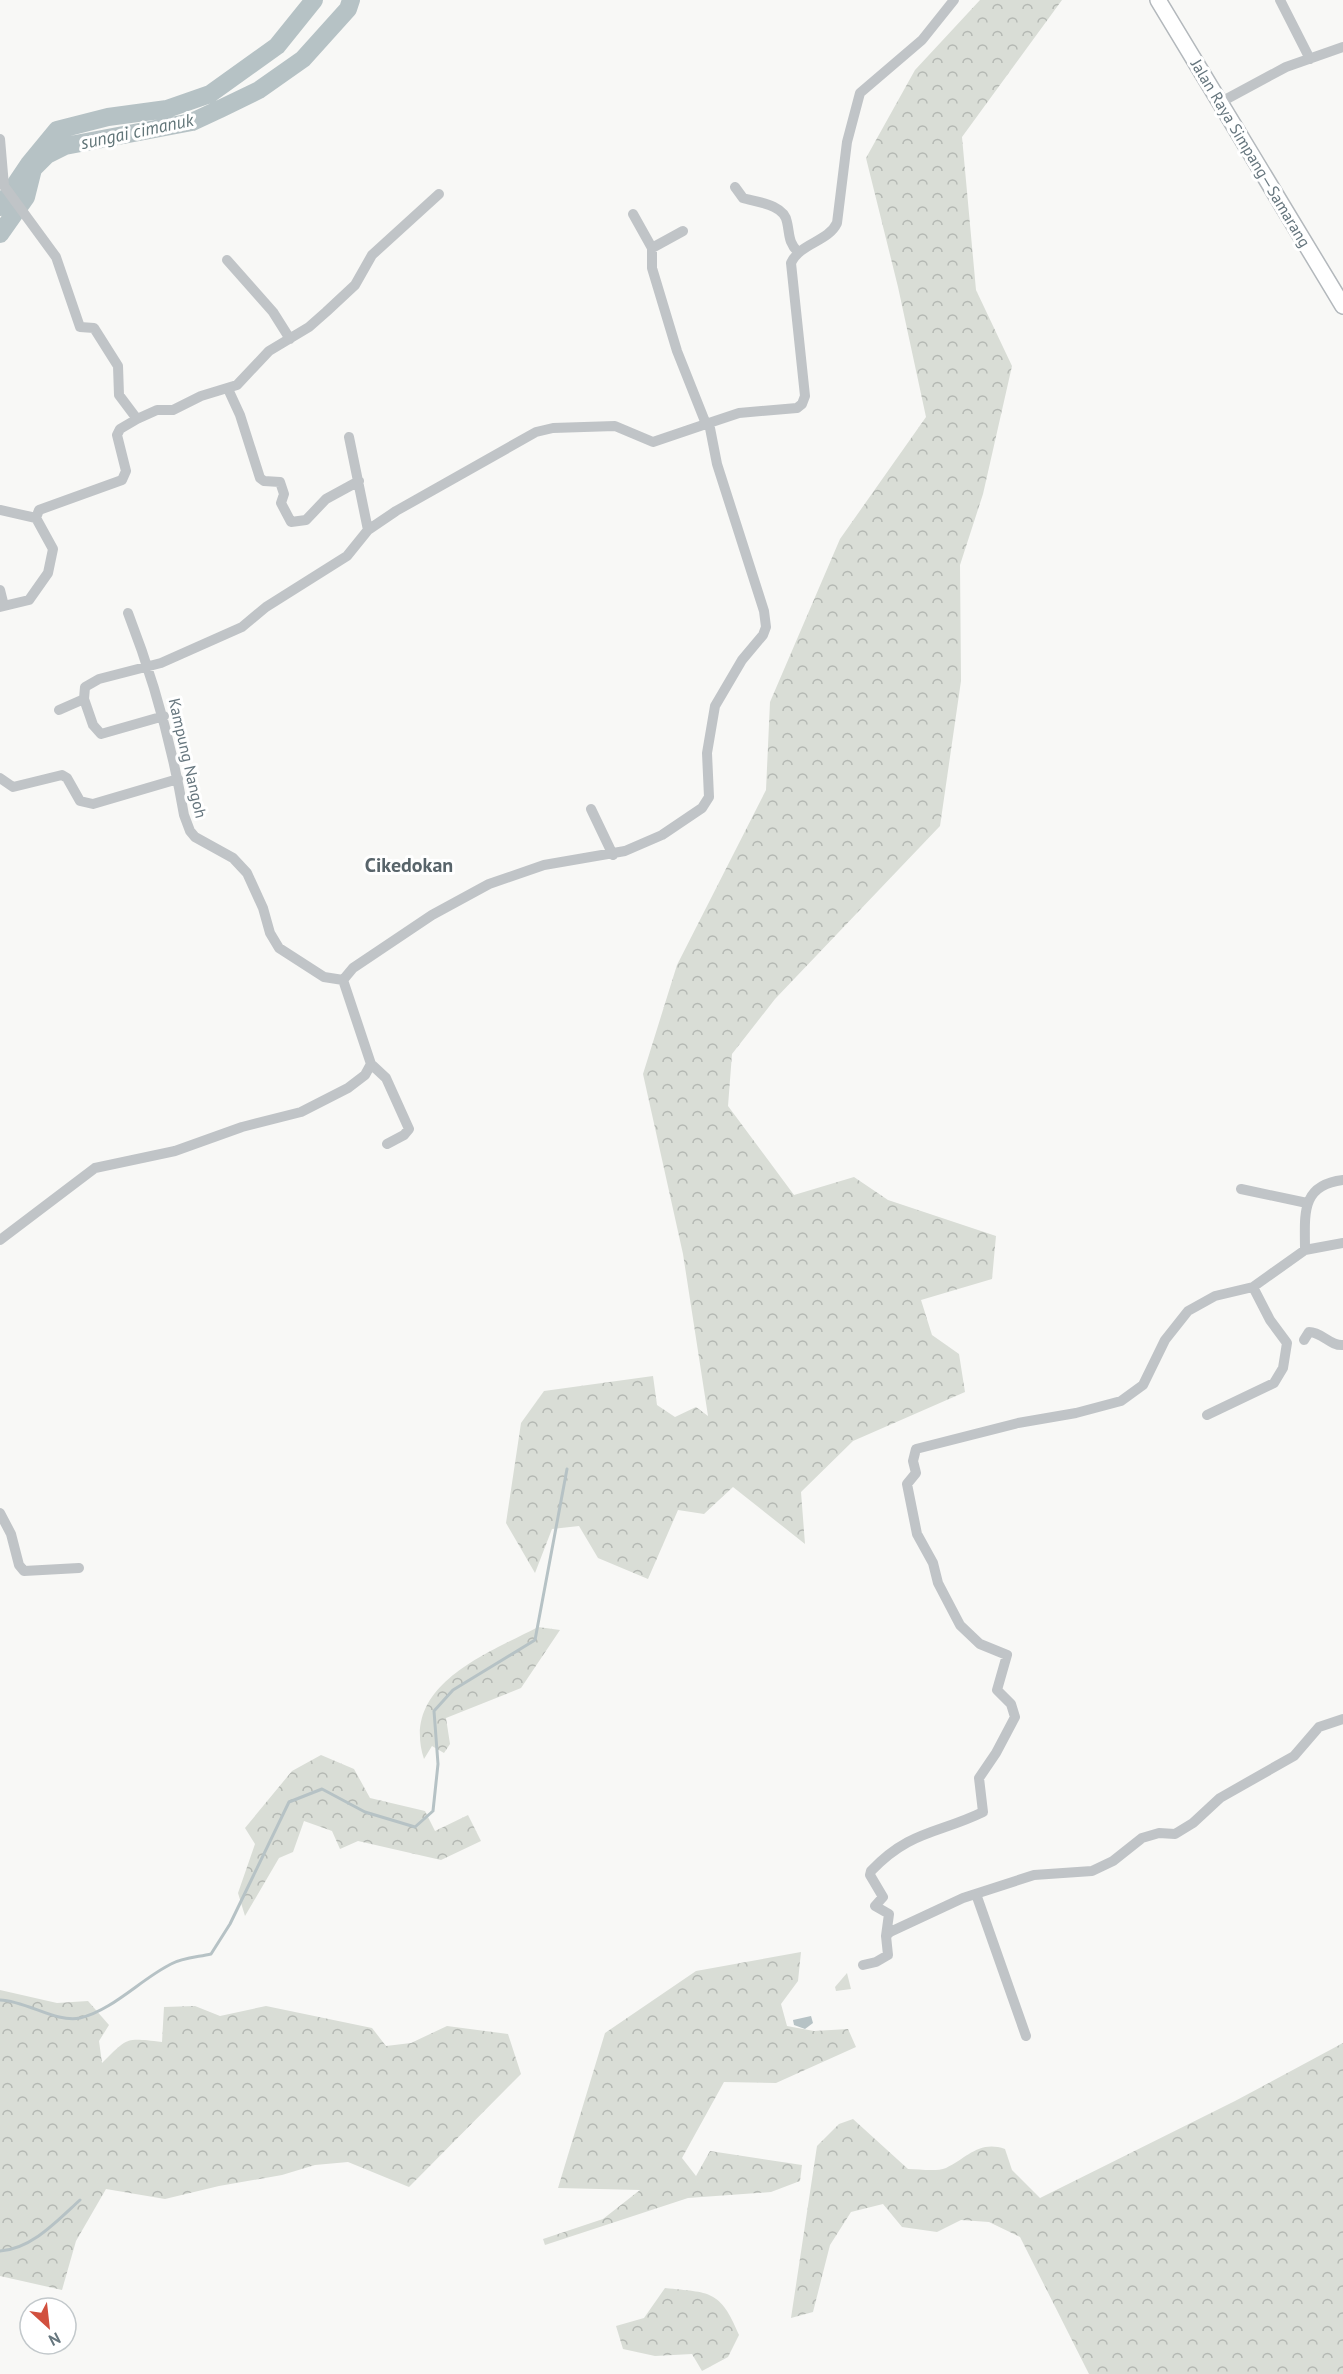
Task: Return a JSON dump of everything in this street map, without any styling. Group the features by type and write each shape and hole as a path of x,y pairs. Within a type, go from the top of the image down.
{"main road":[{"name":"Jalan Raya Simpang—Samarang","path":"1158,0 1343,306"}],"street":[{"path":"165,716 98,733 84,699 85,687 161,663 242,627 274,602 347,556 368,530 396,511 536,432 553,428 615,426 652,442 739,413 797,408 803,402 801,361 790,270 792,260 798,252 831,232 837,224 847,142 860,93 922,40 954,0"},
{"path":"1280,0 1310,60"},
{"path":"1221,102 1279,70 1343,47"},
{"path":"0,139 4,166 3,181 56,257 81,329 94,327 111,352 118,366 119,395 137,419"},
{"path":"735,187 743,198 760,201 782,213 787,219 789,239 798,252"},
{"path":"36,518 39,510 46,506 122,480 126,471 117,435 120,429 137,419 237,385 263,356 318,320 355,285 372,255 439,194"},
{"path":"387,1144 404,1135 409,1129 386,1078 371,1064 343,980 353,968 432,915 489,884 544,866 613,855 662,835 692,817 706,803 710,790 707,753 715,706 742,660 765,632 764,611 717,464 707,424 677,351 652,268 652,248 633,214"},
{"path":"652,248 683,231"},
{"path":"227,260 273,312 290,339"},
{"path":"228,389 240,415 260,478 264,482 280,482 284,494 281,503 291,522 306,520 326,500 359,481"},
{"path":"349,437 368,530"},
{"path":"0,510 36,518 53,549 48,573 29,600 2,607 0,591"},
{"name":"Kampung Nangoh","path":"128,613 149,666 165,716 190,831 244,868 263,908 273,940 284,952 324,977 343,980"},
{"path":"58,710 84,699"},
{"path":"0,778 13,787 62,776 67,778 80,801 93,804 178,779"},
{"path":"591,809 613,855"},
{"path":"0,1240 95,1168 175,1151 242,1127 301,1112 348,1088 365,1075 371,1064"},
{"path":"1305,1250 1307,1203 1310,1195 1324,1184 1343,1180"},
{"path":"1241,1189 1307,1203"},
{"path":"863,1965 876,1962 888,1955 886,1936 889,1916 874,1906 883,1897 870,1875 872,1871 901,1844 943,1825 983,1812 979,1778 996,1753 1015,1717 1011,1704 997,1690 1007,1655 980,1644 963,1630 938,1583 933,1562 917,1534 907,1484 916,1473 913,1461 916,1449 1008,1425 1085,1411 1121,1401 1143,1385 1165,1340 1188,1311 1215,1296 1253,1287 1305,1250 1343,1243"},
{"path":"1207,1415 1271,1386 1283,1368 1288,1351 1287,1343 1270,1320 1253,1287"},
{"path":"1304,1340 1309,1332 1314,1332 1334,1344 1343,1346"},
{"path":"0,1513 11,1534 19,1565 24,1571 79,1568"},
{"path":"886,1936 946,1905 976,1894 1034,1875 1092,1871 1113,1860 1142,1838 1159,1833 1175,1834 1193,1823 1220,1798 1294,1756 1319,1728 1343,1719"},
{"path":"976,1894 1026,2036"}],"green space":[{"path":"980,0 1062,0 962,137 976,290 1012,366 983,494 960,565 961,681 940,826 775,999 732,1054 728,1106 794,1195 854,1177 888,1200 996,1236 992,1279 921,1300 932,1335 959,1354 965,1392 853,1441 801,1492 805,1544 733,1487 704,1514 678,1510 648,1579 598,1558 579,1526 552,1529 535,1573 506,1523 521,1423 544,1391 653,1376 657,1405 675,1417 696,1407 708,1416 683,1254 643,1074 677,965 766,790 770,702 840,539 926,417 898,287 866,158 915,70"},
{"path":"538,1627 560,1630 521,1688 446,1718 450,1744 444,1753 432,1746 424,1759 420,1733 425,1711 436,1692 453,1675 473,1661"},
{"path":"321,1755 354,1769 370,1798 425,1811 435,1831 468,1815 481,1841 441,1860 358,1841 340,1849 332,1831 304,1821 293,1852 279,1858 245,1916 238,1893 255,1844 245,1828 292,1771"},
{"path":"801,1952 798,1981 781,2004 787,2026 814,2031 848,2029 856,2047 776,2083 724,2082 682,2158 696,2176 710,2151 802,2165 800,2181 771,2192 688,2198 545,2245 543,2239 603,2219 640,2190 558,2188 605,2033 696,1971"},
{"path":"847,1973 851,1989 836,1991 835,1987"},
{"path":"0,1990 57,2003 88,2001 109,2025 99,2041 102,2063 128,2041 162,2042 164,2007 195,2006 220,2016 266,2006 372,2028 386,2046 411,2043 447,2026 508,2034 521,2074 409,2187 348,2162 315,2165 282,2175 219,2186 165,2199 106,2189 76,2241 62,2290 0,2276"},
{"path":"1343,2043 1343,2374 1089,2374 1020,2237 989,2222 961,2220 937,2232 902,2227 883,2204 851,2212 830,2245 813,2312 791,2318 817,2146 839,2124 853,2119 908,2169 942,2169 980,2148 1005,2149 1012,2170 1040,2198 1235,2101"},
{"path":"665,2288 703,2293 719,2301 726,2309 739,2335 728,2357 702,2371 692,2354 655,2356 623,2349 616,2326 644,2318"}],"shaded area":[{"path":"811,2016 813,2023 805,2029 794,2025 793,2020"}],"waterway":[{"path":"0,207 29,164 57,130 108,117 167,109 210,94 277,46 314,0"},
{"name":"sungai cimanuk","path":"0,234 26,197 33,169 47,155 65,146 192,122 259,90 303,59 348,9 351,0"},
{"path":"0,2000 21,2004 51,2015 71,2019 80,2018 104,2008 175,1962 211,1954 230,1924 289,1802 322,1789 365,1812 415,1827 433,1811 438,1764 434,1711 453,1690 535,1640 567,1469"},
{"path":"0,2251 12,2249 34,2239 80,2200"}],"district":[{"name":"Cikedokan","path":"409,865"}]}
